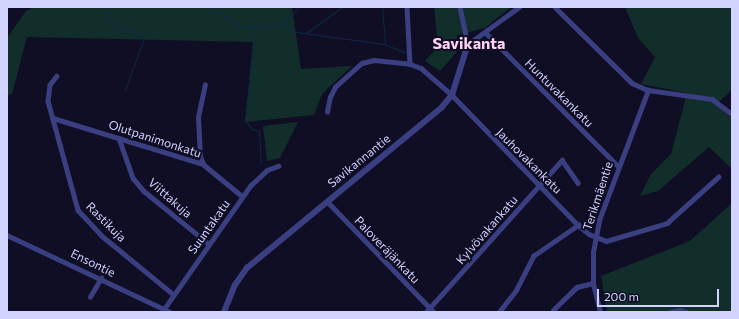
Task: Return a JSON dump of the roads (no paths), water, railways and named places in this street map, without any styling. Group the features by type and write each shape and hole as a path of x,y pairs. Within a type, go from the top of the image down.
{"street":[{"path":"327,112 330,96 335,87 362,63 374,60 410,64 407,7"},
{"name":"Savikannantie","path":"224,312 235,285 247,268 442,107 452,96 468,44 460,7"},
{"path":"468,44 486,33 520,7"},
{"path":"555,7 611,65 632,83 648,90 712,99 732,114"},
{"name":"Huntuvakankatu","path":"486,33 618,166"},
{"name":"Jauhovakankatu","path":"410,64 430,75 578,225 595,238"},
{"name":"Rastikuja","path":"57,76 50,85 48,94 78,210 101,235 174,295"},
{"path":"203,164 200,157 198,116 204,85"},
{"name":"Terikmäentie","path":"600,312 593,283 595,238 599,220 618,166 648,90"},
{"name":"Olutpanimonkatu","path":"53,118 203,164 242,196"},
{"name":"Viittakuja","path":"119,138 133,178 144,190 209,244"},
{"name":"Kylvövakankatu","path":"430,311 562,160 578,183"},
{"name":"Suuntakatu","path":"164,309 242,196 259,176 278,166"},
{"path":"595,238 606,240 668,223 718,177"},
{"name":"Paloveräjänkatu","path":"327,201 430,311"},
{"path":"499,312 516,290 533,256 578,225"},
{"name":"Ensontie","path":"7,235 101,278 170,312"},
{"path":"90,297 101,278"},
{"path":"553,310 577,287 593,283"},
{"path":"670,312 680,310 686,312"}],"waterway":[{"path":"106,7 108,23 142,35 144,38 125,90"},
{"path":"210,7 239,26 283,25 296,32 384,44 406,53"},
{"path":"283,24 299,7"},
{"path":"306,33 342,7"},
{"path":"382,7 385,44"},
{"path":"253,26 253,55 245,121 252,129 259,131 261,164"}],"district":[{"name":"Savikanta","path":"469,43"}]}
